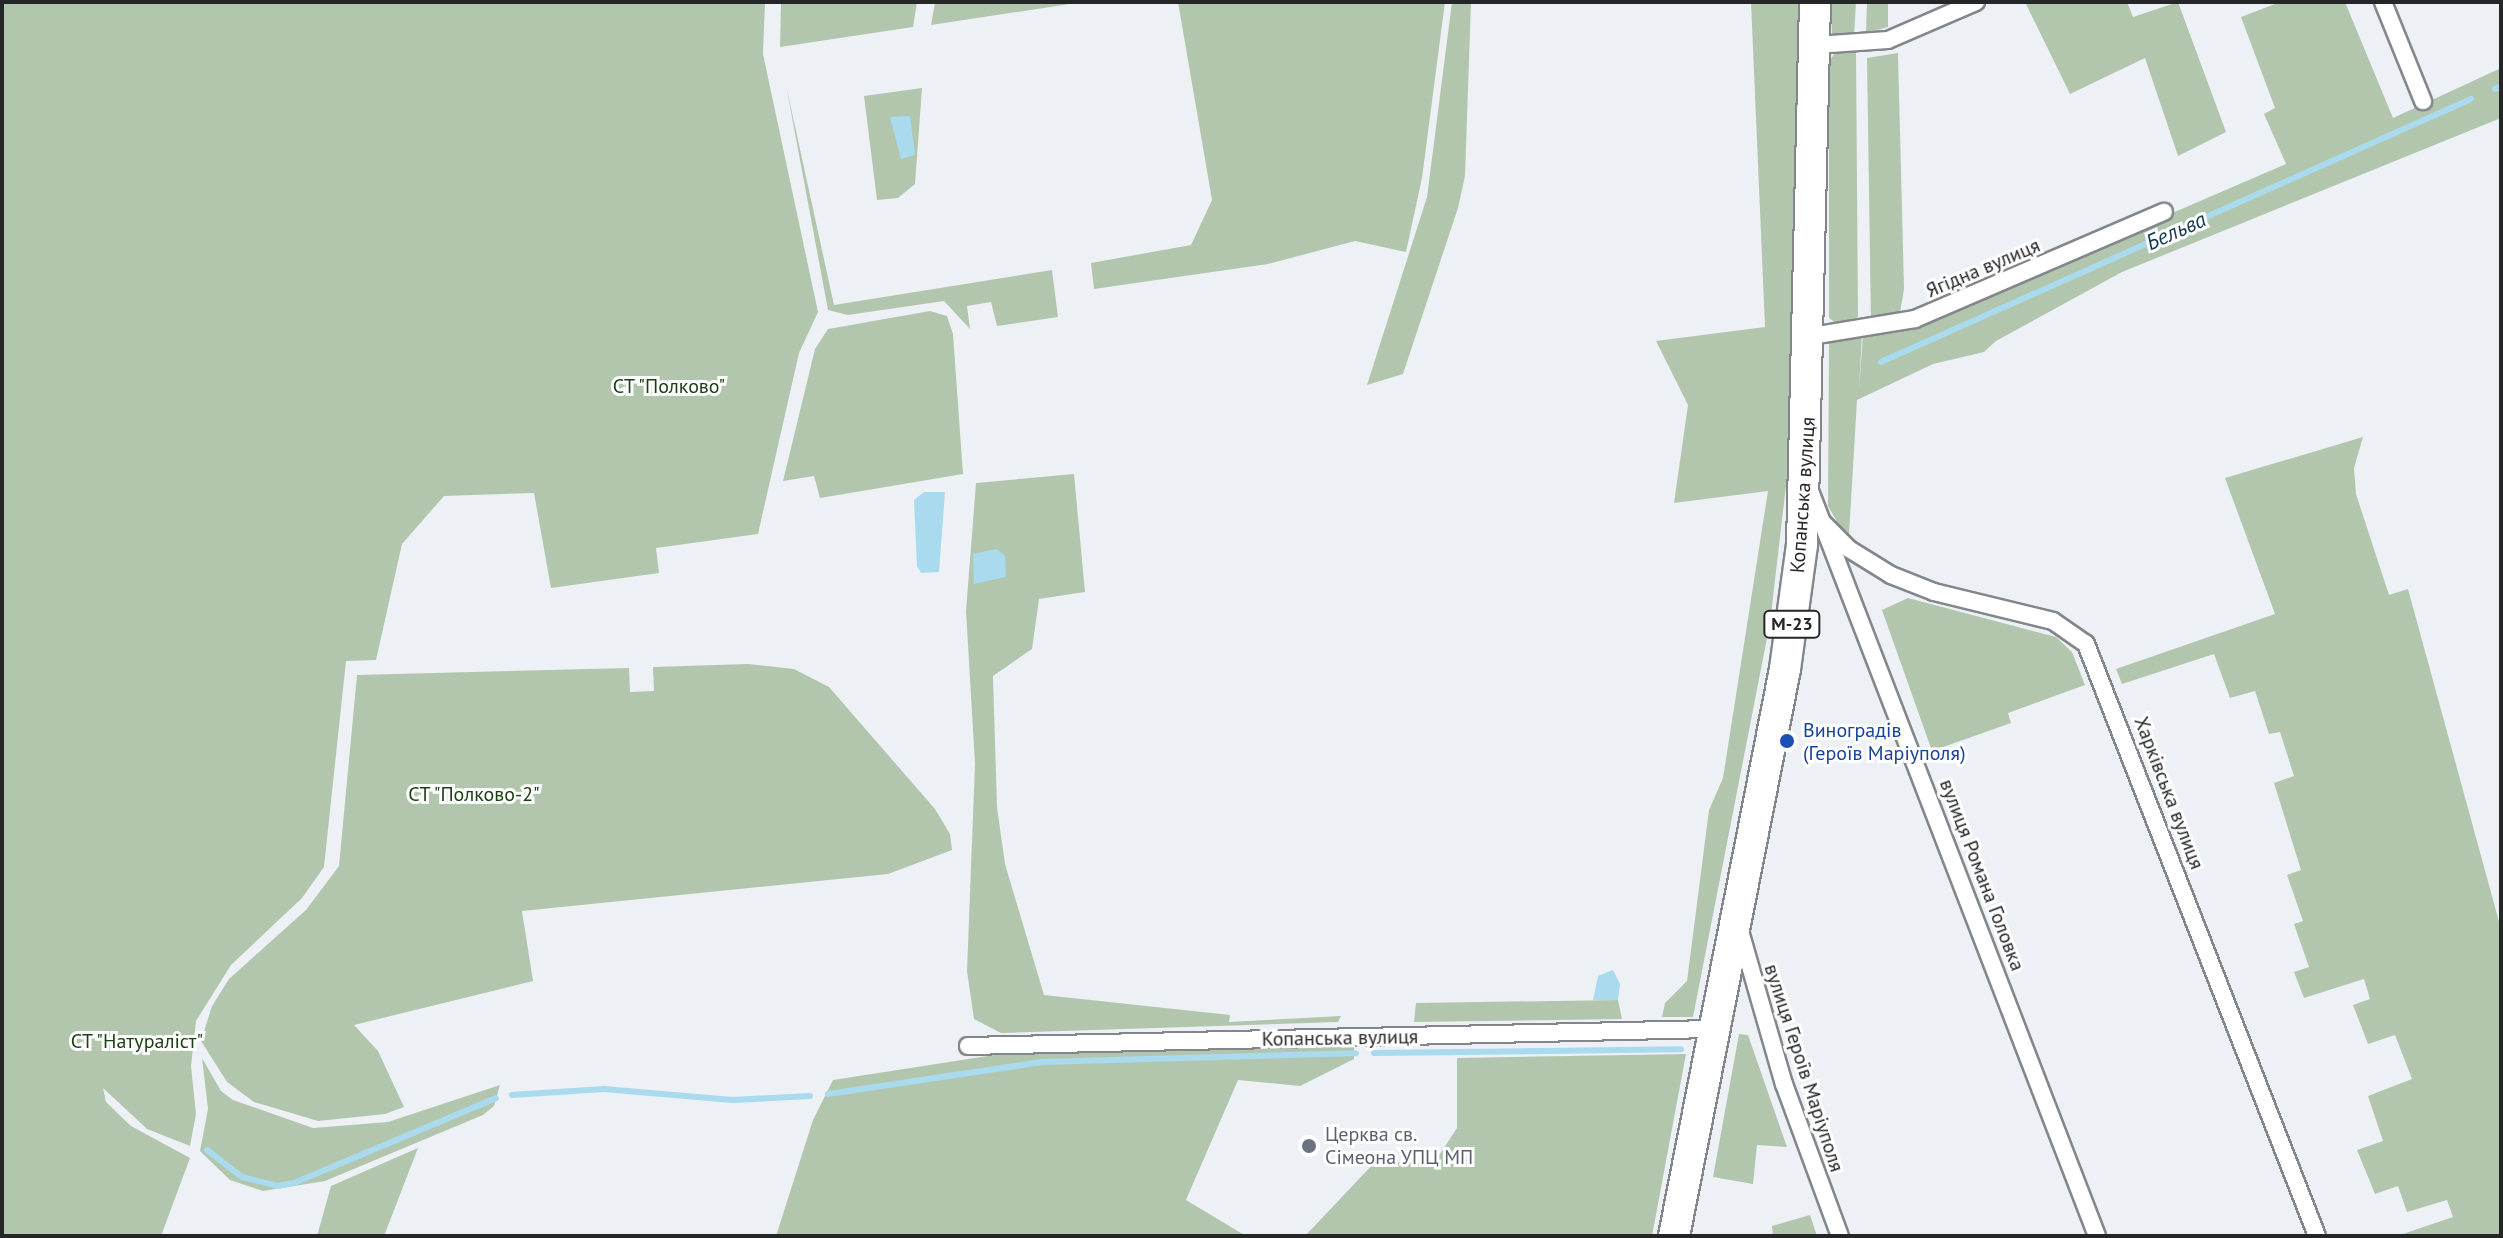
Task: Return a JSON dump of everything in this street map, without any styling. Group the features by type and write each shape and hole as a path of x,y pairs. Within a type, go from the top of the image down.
{"highway":[{"name":"Копанська вулиця","path":"1674,1236 1735,910 1785,669 1807,486 1815,2"}],"street":[{"path":"1816,45 1888,40 1976,2"},
{"path":"2383,2 2423,101"},
{"name":"Ягідна вулиця","path":"1811,336 1915,319 2164,212"},
{"name":"вулиця Романа Головка","path":"1807,486 2097,1236"},
{"name":"Харківська вулиця","path":"1822,522 1849,549 1891,575 1934,592 2053,621 2086,644 2317,1236"},
{"name":"вулиця Героїв Маріуполя","path":"1735,910 1779,1069 1840,1236"},
{"name":"Копанська вулиця","path":"968,1046 1713,1029"}],"green space":[{"path":"2,2 765,2 763,54 818,312 799,353 758,534 656,548 659,573 551,588 534,493 444,496 402,544 376,660 346,661 324,867 302,898 231,965 196,1021 191,1066 196,1114 190,1146 147,1129 103,1088 106,1102 131,1126 190,1158 161,1236 2,1236"},
{"path":"781,2 917,2 913,27 780,47"},
{"path":"935,2 1083,2 931,25"},
{"path":"1178,2 1445,2 1422,178 1406,252 1355,241 1268,264 1094,289 1091,263 1191,245 1212,200"},
{"path":"1452,2 1471,2 1465,176 1458,208 1403,374 1367,385 1427,197"},
{"path":"1751,2 1800,2 1789,460 1770,623 1693,1017 1662,1017 1665,1003 1687,981 1709,810 1723,778 1768,491 1674,503 1688,405 1656,341 1765,327"},
{"path":"1831,2 1856,2 1854,36 1832,35"},
{"path":"1867,2 1888,2 1888,27 1866,33"},
{"path":"2025,2 2127,2 2133,17 2178,2 2226,132 2178,156 2145,58 2070,94"},
{"path":"2280,2 2345,2 2393,118 2501,68 2501,118 2122,272 1996,341 1984,352 1933,364 1857,400 1849,535 1843,532 1828,506 1829,338 1862,334 1859,390 1863,334 1917,323 2286,164 2264,114 2275,108 2241,17"},
{"path":"1856,50 1858,317 1838,325 1829,318 1829,61 1836,52"},
{"path":"1898,53 1904,289 1899,319 1871,325 1867,58"},
{"path":"786,85 834,305 1052,270 1058,317 997,326 991,302 967,306 970,329 944,301 848,315 828,310"},
{"path":"922,88 915,184 898,198 877,200 864,96"},
{"path":"930,311 947,316 953,334 963,474 820,498 814,476 783,481 815,349 828,329"},
{"path":"2363,437 2354,468 2356,494 2389,595 2408,589 2501,929 2501,1236 2397,1236 2453,1217 2447,1200 2407,1212 2398,1186 2375,1194 2357,1150 2383,1141 2368,1096 2412,1079 2395,1035 2368,1044 2353,1005 2370,999 2364,979 2304,998 2294,972 2309,967 2294,924 2303,921 2287,875 2301,870 2274,783 2294,776 2280,732 2269,734 2255,691 2230,698 2214,654 2122,684 2116,669 2275,614 2225,478"},
{"path":"1074,474 1085,592 1039,599 1032,649 993,676 997,807 1005,864 1044,995 1230,1015 1229,1022 1341,1016 1338,1022 1001,1033 974,1019 967,971 975,764 966,611 976,483"},
{"path":"1908,598 2056,637 2072,652 2085,685 2008,713 2011,723 1932,751 1882,610"},
{"name":"СТ \"Полково-2\"","path":"748,664 794,669 829,687 935,809 950,834 952,850 888,874 522,911 533,981 354,1025 378,1051 404,1107 385,1114 318,1121 254,1102 227,1082 201,1041 212,1006 229,979 306,910 339,866 357,675 629,668 630,692 654,691 653,667"},
{"path":"1618,1000 1622,1019 1414,1022 1416,1003"},
{"path":"1739,1034 1748,1035 1787,1147 1757,1145 1753,1184 1713,1177"},
{"path":"1354,1047 1354,1059 1300,1086 1238,1080 1186,1200 1246,1236 776,1236 813,1120 833,1080 1007,1053"},
{"path":"1686,1054 1652,1236 1305,1236 1375,1162 1434,1163 1457,1128 1457,1058"},
{"path":"202,1058 221,1091 233,1100 313,1128 388,1122 500,1085 494,1106 483,1115 325,1181 263,1191 230,1180 200,1151 208,1109"},
{"path":"418,1148 384,1236 317,1236 331,1186"},
{"path":"1810,1215 1817,1236 1773,1236 1772,1226"}],"water":[{"path":"910,116 915,155 901,159 890,117"},
{"path":"924,492 945,492 939,572 921,573 917,566 914,500"},
{"path":"996,549 1005,555 1006,577 974,584 973,554"},
{"path":"1613,970 1620,984 1618,1000 1593,1000 1598,976"}],"waterway":[{"name":"Бельва","path":"2495,89 2501,86"},
{"name":"Бельва","path":"1881,362 2471,99"},
{"path":"1374,1053 1681,1049"},
{"path":"828,1094 1041,1062 1356,1053"},
{"path":"512,1095 604,1089 733,1100 810,1096"},
{"path":"207,1150 242,1177 277,1186 294,1183 496,1098"}],"place":[{"name":"Виноградів (Героїв Маріуполя)","path":"1787,741"},
{"name":"Церква св. Сімеона УПЦ МП","path":"1309,1146"}],"park label":[{"name":"СТ \"Полково\"","path":"669,386"},
{"name":"СТ \"Натураліст\"","path":"137,1041"}]}
